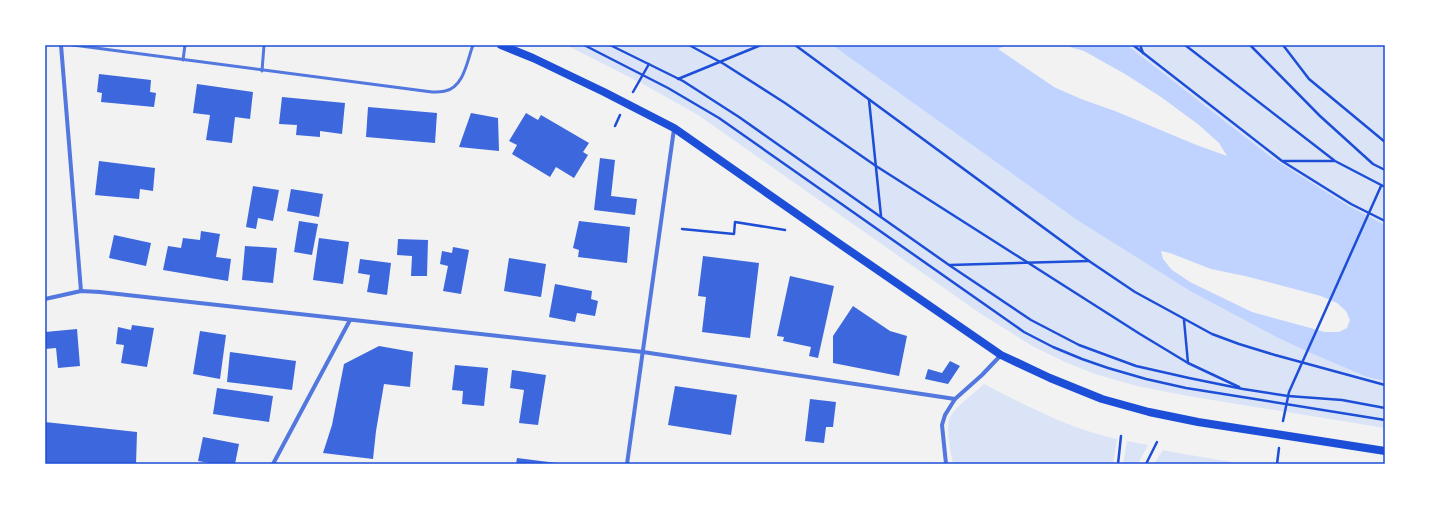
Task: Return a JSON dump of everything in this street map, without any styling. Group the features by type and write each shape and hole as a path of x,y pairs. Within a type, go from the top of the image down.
{"main road":[{"path":"501,45 533,58 604,92 674,128 843,247 1001,355 1050,378 1102,399 1149,412 1198,422 1385,451"}],"street":[{"path":"61,45 81,292"},
{"path":"627,464 644,352 674,128"},
{"path":"45,299 81,292 107,292 644,352 955,400"},
{"path":"273,464 350,320"},
{"path":"946,464 942,425 945,415 955,400 1001,355"}],"lane":[{"path":"73,45 425,91 444,92 457,84 462,76 473,45"},
{"path":"183,60 184,45"},
{"path":"262,70 264,45"}],"path":[{"path":"584,45 668,88 719,118 1024,332 1053,347 1108,368 1146,379 1186,388 1385,420"},
{"path":"610,45 678,79 739,117 949,265 1031,320 1079,346 1136,366 1243,389 1288,396 1342,400 1385,408"},
{"path":"689,45 784,103 876,166 1140,334 1188,362 1243,389"},
{"path":"678,79 761,45"},
{"path":"795,45 1089,261 1135,292 1212,334 1238,344 1385,385"},
{"path":"1132,45 1282,161 1351,204 1385,221"},
{"path":"1140,45 1144,54"},
{"path":"1185,45 1335,161 1385,187"},
{"path":"1250,45 1320,116 1373,164 1385,170"},
{"path":"1283,45 1309,79 1385,142"},
{"path":"869,100 881,217"},
{"path":"1282,161 1335,161"},
{"path":"1285,411 1289,392 1381,186"},
{"path":"682,229 734,234 735,222 785,230"},
{"path":"949,265 1089,261"},
{"path":"1184,319 1188,362"},
{"path":"1118,464 1122,436"},
{"path":"1146,464 1157,442"}],"shaded area":[{"path":"566,45 832,45 1077,220 1190,291 1276,337 1367,377 1385,381 1385,428 1188,396 1137,386 1095,374 1065,362 1034,347 981,314 698,115 643,84"},
{"path":"1127,45 1385,45 1385,225 1347,205 1271,157"},
{"path":"984,384 1066,423 1100,435 1117,439 1113,464 953,464 948,436 949,420 954,411"},
{"path":"1127,441 1148,445 1138,464 1123,464"},
{"path":"1163,450 1172,452 1244,464 1154,464"}],"water":[{"path":"832,45 1007,45 998,49 1054,87 1227,156 1219,143 1199,125 1161,97 1125,74 1084,51 1063,45 1127,45 1271,157 1347,205 1385,225 1385,381 1367,377 1276,337 1190,291 1077,220","holes":["1161,251 1211,269 1245,276 1321,296 1337,303 1346,311 1350,320 1347,328 1339,332 1325,332 1252,312 1190,282 1172,270 1163,259"]}],"building":[{"path":"99,74 151,80 150,92 156,93 154,107 101,102 102,93 97,92"},
{"path":"197,84 253,92 250,119 235,117 232,143 206,140 210,115 193,113"},
{"path":"282,97 345,103 342,134 320,131 320,137 296,135 297,125 279,124"},
{"path":"368,107 437,113 435,143 366,137"},
{"path":"471,113 498,118 499,151 459,147"},
{"path":"526,113 538,120 541,115 589,143 583,152 588,155 574,178 556,167 550,177 512,154 517,145 509,141"},
{"path":"600,158 615,160 611,196 637,199 635,215 594,210"},
{"path":"99,161 155,168 153,191 140,189 139,199 95,195"},
{"path":"253,186 279,190 273,221 258,218 256,229 246,227"},
{"path":"291,189 323,194 319,217 287,211"},
{"path":"299,221 318,224 312,255 294,252"},
{"path":"579,221 630,227 627,263 578,257 579,250 573,248"},
{"path":"201,231 220,234 216,257 231,259 228,281 163,270 168,246 181,248 183,238 200,240"},
{"path":"114,235 151,243 146,266 109,258"},
{"path":"319,238 349,242 343,284 313,280"},
{"path":"398,239 428,240 427,276 411,276 412,256 397,255"},
{"path":"245,246 277,248 273,283 242,280"},
{"path":"453,247 469,250 461,294 443,291 448,266 440,264 442,251 452,253"},
{"path":"703,256 759,263 750,338 702,332 706,297 698,296"},
{"path":"509,258 546,264 541,297 504,291"},
{"path":"360,259 391,263 387,295 367,292 370,275 358,273"},
{"path":"790,276 834,286 818,358 809,356 811,347 783,341 784,337 777,336"},
{"path":"555,284 592,291 591,299 598,301 595,316 577,313 575,322 549,317"},
{"path":"853,306 890,331 907,336 899,376 833,363 833,336"},
{"path":"132,325 154,328 147,367 121,363 124,345 116,344 118,327 131,330"},
{"path":"77,329 80,366 58,368 56,348 45,349 45,332"},
{"path":"200,331 226,335 220,379 193,374"},
{"path":"379,346 413,352 410,387 384,384 373,459 323,453 332,425 344,364"},
{"path":"230,352 296,361 292,390 227,382"},
{"path":"950,361 960,366 948,384 925,379 928,369 942,373"},
{"path":"455,365 488,368 484,406 462,404 463,391 452,390"},
{"path":"512,370 546,375 538,425 519,423 524,390 510,388"},
{"path":"675,386 737,395 731,435 668,425"},
{"path":"217,388 273,396 269,422 213,414"},
{"path":"810,399 836,402 833,427 826,427 824,443 805,441"},
{"path":"45,422 137,432 136,464 45,464"},
{"path":"203,437 239,444 235,464 215,464 198,461"},
{"path":"517,458 557,463 557,464 516,464"}]}
